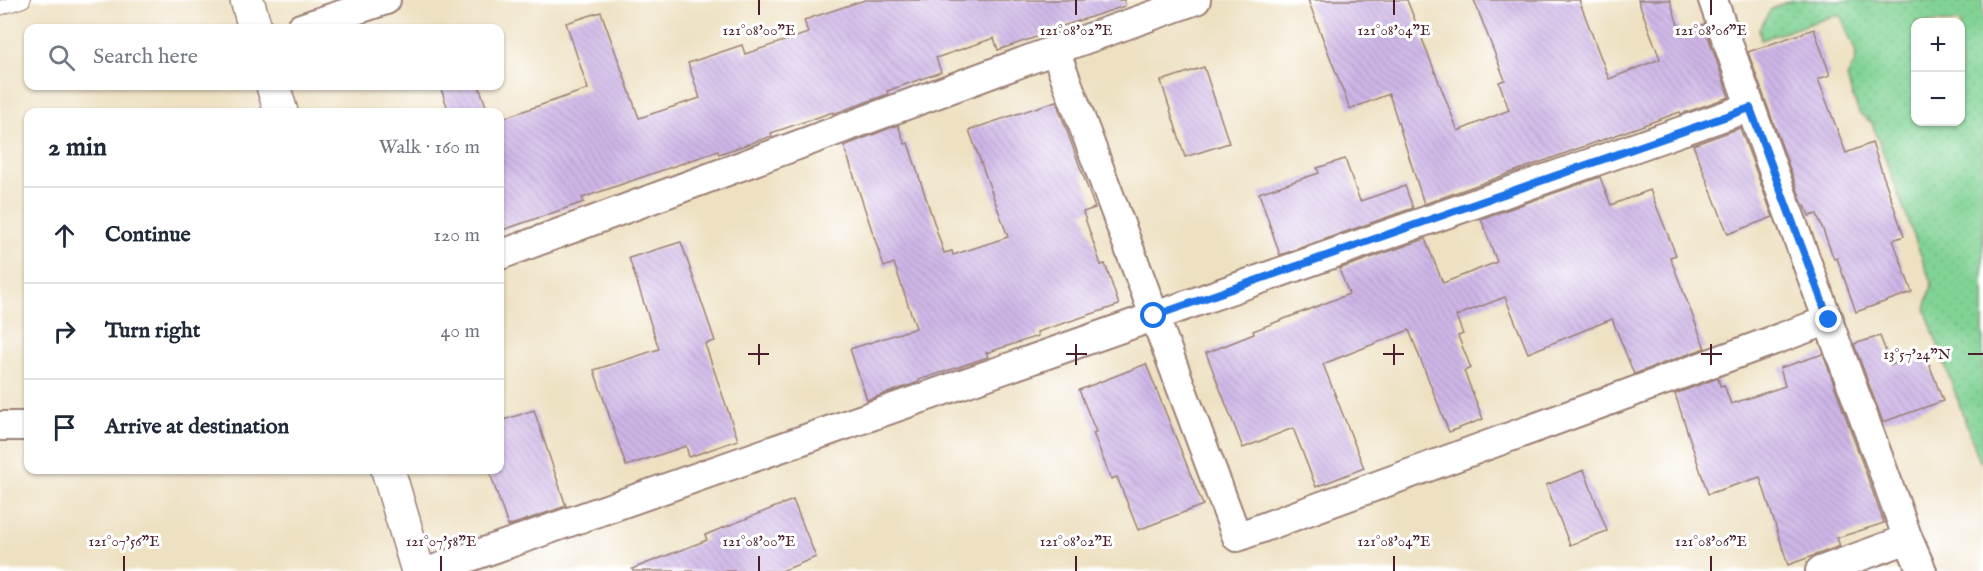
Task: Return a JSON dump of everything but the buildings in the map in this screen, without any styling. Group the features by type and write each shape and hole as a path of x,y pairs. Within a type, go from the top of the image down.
{"street":[{"path":"247,0 254,24"},
{"path":"313,24 386,0"},
{"path":"504,254 1055,50 1197,0"},
{"path":"1713,0 1750,108 1908,539 1922,571"},
{"path":"1055,50 1237,537 1829,320"},
{"path":"274,90 280,108"},
{"path":"430,571 1750,108"},
{"path":"0,426 24,426"},
{"path":"389,474 418,571"},
{"path":"1820,571 1908,539"}],"lane":[{"path":"0,8 23,0"}],"green space":[{"path":"1791,0 1983,0 1983,460 1980,462 1925,309 1932,285 1872,123 1859,113 1851,92 1847,76 1855,62 1856,53 1841,16 1833,16 1761,40 1759,30 1771,9"}],"route":[{"path":"1154,316 1750,108 1829,320"}]}
